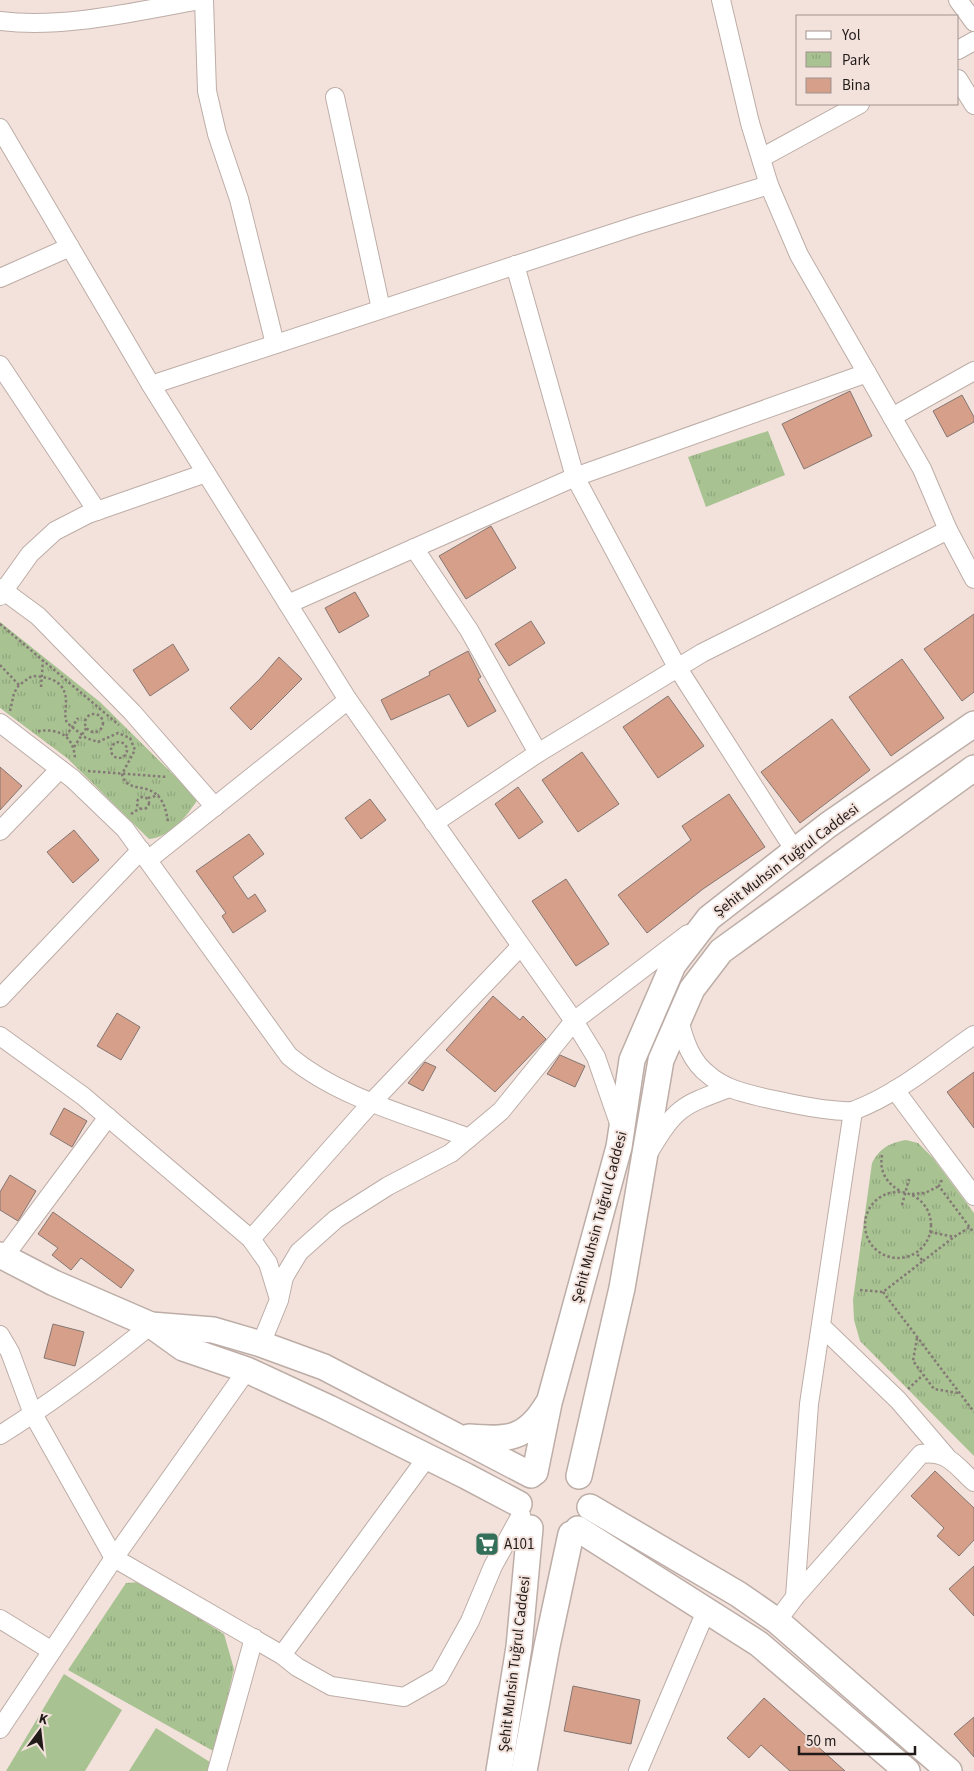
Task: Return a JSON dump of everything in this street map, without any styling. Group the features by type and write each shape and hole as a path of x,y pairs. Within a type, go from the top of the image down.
{"main road":[{"name":"Şehit Muhsin Tuğrul Caddesi","path":"533,1473 549,1403 622,1132 632,1060 673,966 709,918 828,825 974,724"},
{"name":"Şehit Muhsin Tuğrul Caddesi","path":"579,1476 622,1288 661,1060 692,989 721,951 974,768"},
{"path":"2,1256 54,1283 151,1325 183,1348 247,1370 428,1456 523,1516 540,1535 551,1538 575,1532 586,1520 590,1507 588,1489 579,1476 566,1468 557,1466 533,1473 521,1489 523,1516"},
{"path":"151,1325 213,1330 261,1344 324,1367 533,1473"},
{"path":"461,1436 502,1438 514,1436 537,1422 549,1403"},
{"path":"590,1507 738,1594 777,1621 949,1771"},
{"name":"Şehit Muhsin Tuğrul Caddesi","path":"499,1771 519,1647 523,1516"},
{"name":"Şehit Muhsin Tuğrul Caddesi","path":"524,1771 547,1646 575,1532"},
{"path":"575,1532 759,1644 907,1771"}],"street":[{"path":"0,21 24,24 100,17 203,0 207,91 217,134 239,199 275,344"},
{"path":"721,0 750,124 768,184 799,254 922,469 948,530 969,557 974,579"},
{"path":"958,0 974,22"},
{"path":"959,49 974,41"},
{"path":"959,81 974,105"},
{"path":"336,97 381,309"},
{"path":"761,158 858,105"},
{"path":"0,128 151,385 348,700 520,947 574,1021 596,1057 622,1132"},
{"path":"151,385 768,184"},
{"path":"0,278 70,248"},
{"path":"516,265 575,476 677,668 795,851"},
{"path":"0,365 97,511"},
{"path":"892,417 974,371"},
{"path":"288,604 575,476 867,373"},
{"path":"206,472 97,511 55,531 30,554 1,591 38,616 132,712 215,807"},
{"path":"434,824 538,753 677,668 948,530"},
{"path":"414,548 469,630 538,753"},
{"path":"0,998 145,855 215,807 348,700"},
{"path":"5,717 125,828 290,1056 310,1073 373,1101 469,1138"},
{"path":"0,831 60,769"},
{"path":"261,1344 279,1300 284,1277 299,1252 336,1219 388,1186 452,1153 500,1110 574,1021 709,918"},
{"path":"251,1239 373,1101 520,947"},
{"path":"679,1019 684,1042 694,1059 707,1075 729,1088 826,1111 853,1111 895,1090 974,1035"},
{"path":"0,1036 83,1096 251,1239 268,1263 279,1300"},
{"path":"644,1161 667,1122 679,1110 692,1102 729,1088"},
{"path":"895,1090 974,1196"},
{"path":"795,1597 809,1404 853,1111"},
{"path":"2,1256 108,1117"},
{"path":"0,1435 34,1414 109,1359 151,1325"},
{"path":"820,1326 898,1400 946,1456 974,1482"},
{"path":"0,1335 10,1352 34,1414 114,1558 254,1638 331,1686 404,1697 440,1678 470,1621 493,1566 523,1516"},
{"path":"0,1729 114,1558 247,1370"},
{"path":"777,1621 795,1597 921,1454 935,1452 946,1456"},
{"path":"282,1655 428,1456"},
{"path":"638,1771 706,1611"},
{"path":"0,1619 52,1651"},
{"path":"217,1771 254,1638"}],"path":[{"path":"0,624 105,710 139,744"},
{"path":"41,687 43,660"},
{"path":"0,665 19,685"},
{"path":"5,717 19,685 32,676 42,676 60,683 65,695 65,719 82,735 98,742 118,733 125,734 132,740 135,750 134,755 122,774"},
{"path":"99,715 103,723 99,730 91,731 87,727 86,721 88,716 99,715 105,710"},
{"path":"66,736 78,718"},
{"path":"73,747 87,727"},
{"path":"38,731 59,731 66,736 73,747 75,759 80,765"},
{"path":"125,744 132,740"},
{"path":"120,741 125,744 127,751 125,756 118,758 113,755 112,745 120,741"},
{"path":"92,777 86,771 174,777 167,770"},
{"path":"122,774 128,785 146,788 159,795 163,802 168,823"},
{"path":"140,808 138,805 139,799 144,797 148,799 159,795"},
{"path":"135,821 129,816 140,808 147,807 149,804 148,799"},
{"path":"162,828 175,817"},
{"path":"882,1155 880,1166 890,1186 905,1193 922,1202 928,1212 930,1232 925,1245 916,1253 906,1258 895,1259 884,1256 875,1250 864,1232 867,1211 873,1202 891,1192 905,1193 925,1193 938,1186 952,1167"},
{"path":"902,1205 909,1179"},
{"path":"938,1186 974,1233"},
{"path":"860,1290 883,1292 954,1237 970,1227"},
{"path":"930,1232 954,1237"},
{"path":"916,1253 923,1261"},
{"path":"883,1292 974,1412"},
{"path":"917,1338 913,1361 923,1375 934,1389 960,1393"},
{"path":"898,1400 923,1375"}],"green space":[{"path":"768,431 785,475 706,507 688,457"},
{"path":"0,622 100,702 198,799 178,825 164,834 149,839 67,758 0,708"},
{"path":"906,1140 918,1143 933,1158 974,1213 974,1456 860,1341 854,1320 853,1300 872,1163 886,1147"},
{"path":"141,1582 224,1634 234,1669 215,1752 68,1670 126,1583"},
{"path":"64,1674 122,1710 85,1771 6,1771"},
{"path":"156,1728 213,1764 208,1771 129,1771"}],"building":[{"path":"850,391 872,436 804,469 782,424"},
{"path":"962,395 974,417 974,422 947,437 933,411"},
{"path":"491,526 516,568 466,599 439,556"},
{"path":"355,592 369,616 339,633 325,608"},
{"path":"974,614 974,692 962,701 924,649"},
{"path":"531,621 545,643 509,666 495,644"},
{"path":"173,644 189,670 150,696 133,670"},
{"path":"468,651 481,677 478,679 496,711 468,727 449,694 391,720 381,700 430,675 429,672"},
{"path":"279,657 302,679 251,730 230,708 260,679"},
{"path":"902,659 944,718 891,756 849,697"},
{"path":"668,696 704,746 658,778 623,727"},
{"path":"832,719 870,770 800,823 761,772"},
{"path":"582,752 619,804 578,832 542,780"},
{"path":"0,767 22,786 0,810"},
{"path":"518,787 543,822 519,839 495,804"},
{"path":"729,794 765,847 703,889 647,933 618,895 691,840 682,826"},
{"path":"370,799 386,820 361,839 345,818"},
{"path":"74,830 99,860 73,883 47,852"},
{"path":"249,834 264,854 233,877 248,899 255,894 266,911 233,933 222,916 226,913 196,871"},
{"path":"566,879 609,944 576,966 532,901"},
{"path":"493,996 520,1020 523,1016 546,1039 495,1092 446,1050"},
{"path":"117,1013 140,1027 121,1060 97,1046"},
{"path":"560,1055 585,1066 575,1087 547,1074"},
{"path":"425,1062 436,1067 423,1091 408,1083"},
{"path":"974,1072 974,1128 947,1092"},
{"path":"64,1108 87,1121 72,1147 50,1134"},
{"path":"10,1175 36,1191 18,1221 0,1210 0,1192"},
{"path":"53,1212 134,1270 121,1288 81,1258 71,1270 52,1255 58,1248 38,1234"},
{"path":"53,1324 84,1332 75,1366 44,1358"},
{"path":"935,1471 974,1508 974,1540 959,1556 937,1536 944,1528 911,1496"},
{"path":"974,1566 974,1616 949,1589"},
{"path":"573,1686 640,1700 631,1744 564,1731"},
{"path":"764,1698 845,1771 790,1771 761,1745 749,1758 727,1738"},
{"path":"974,1717 974,1757 954,1734"}],"place":[{"name":"A101","path":"487,1544"}]}
